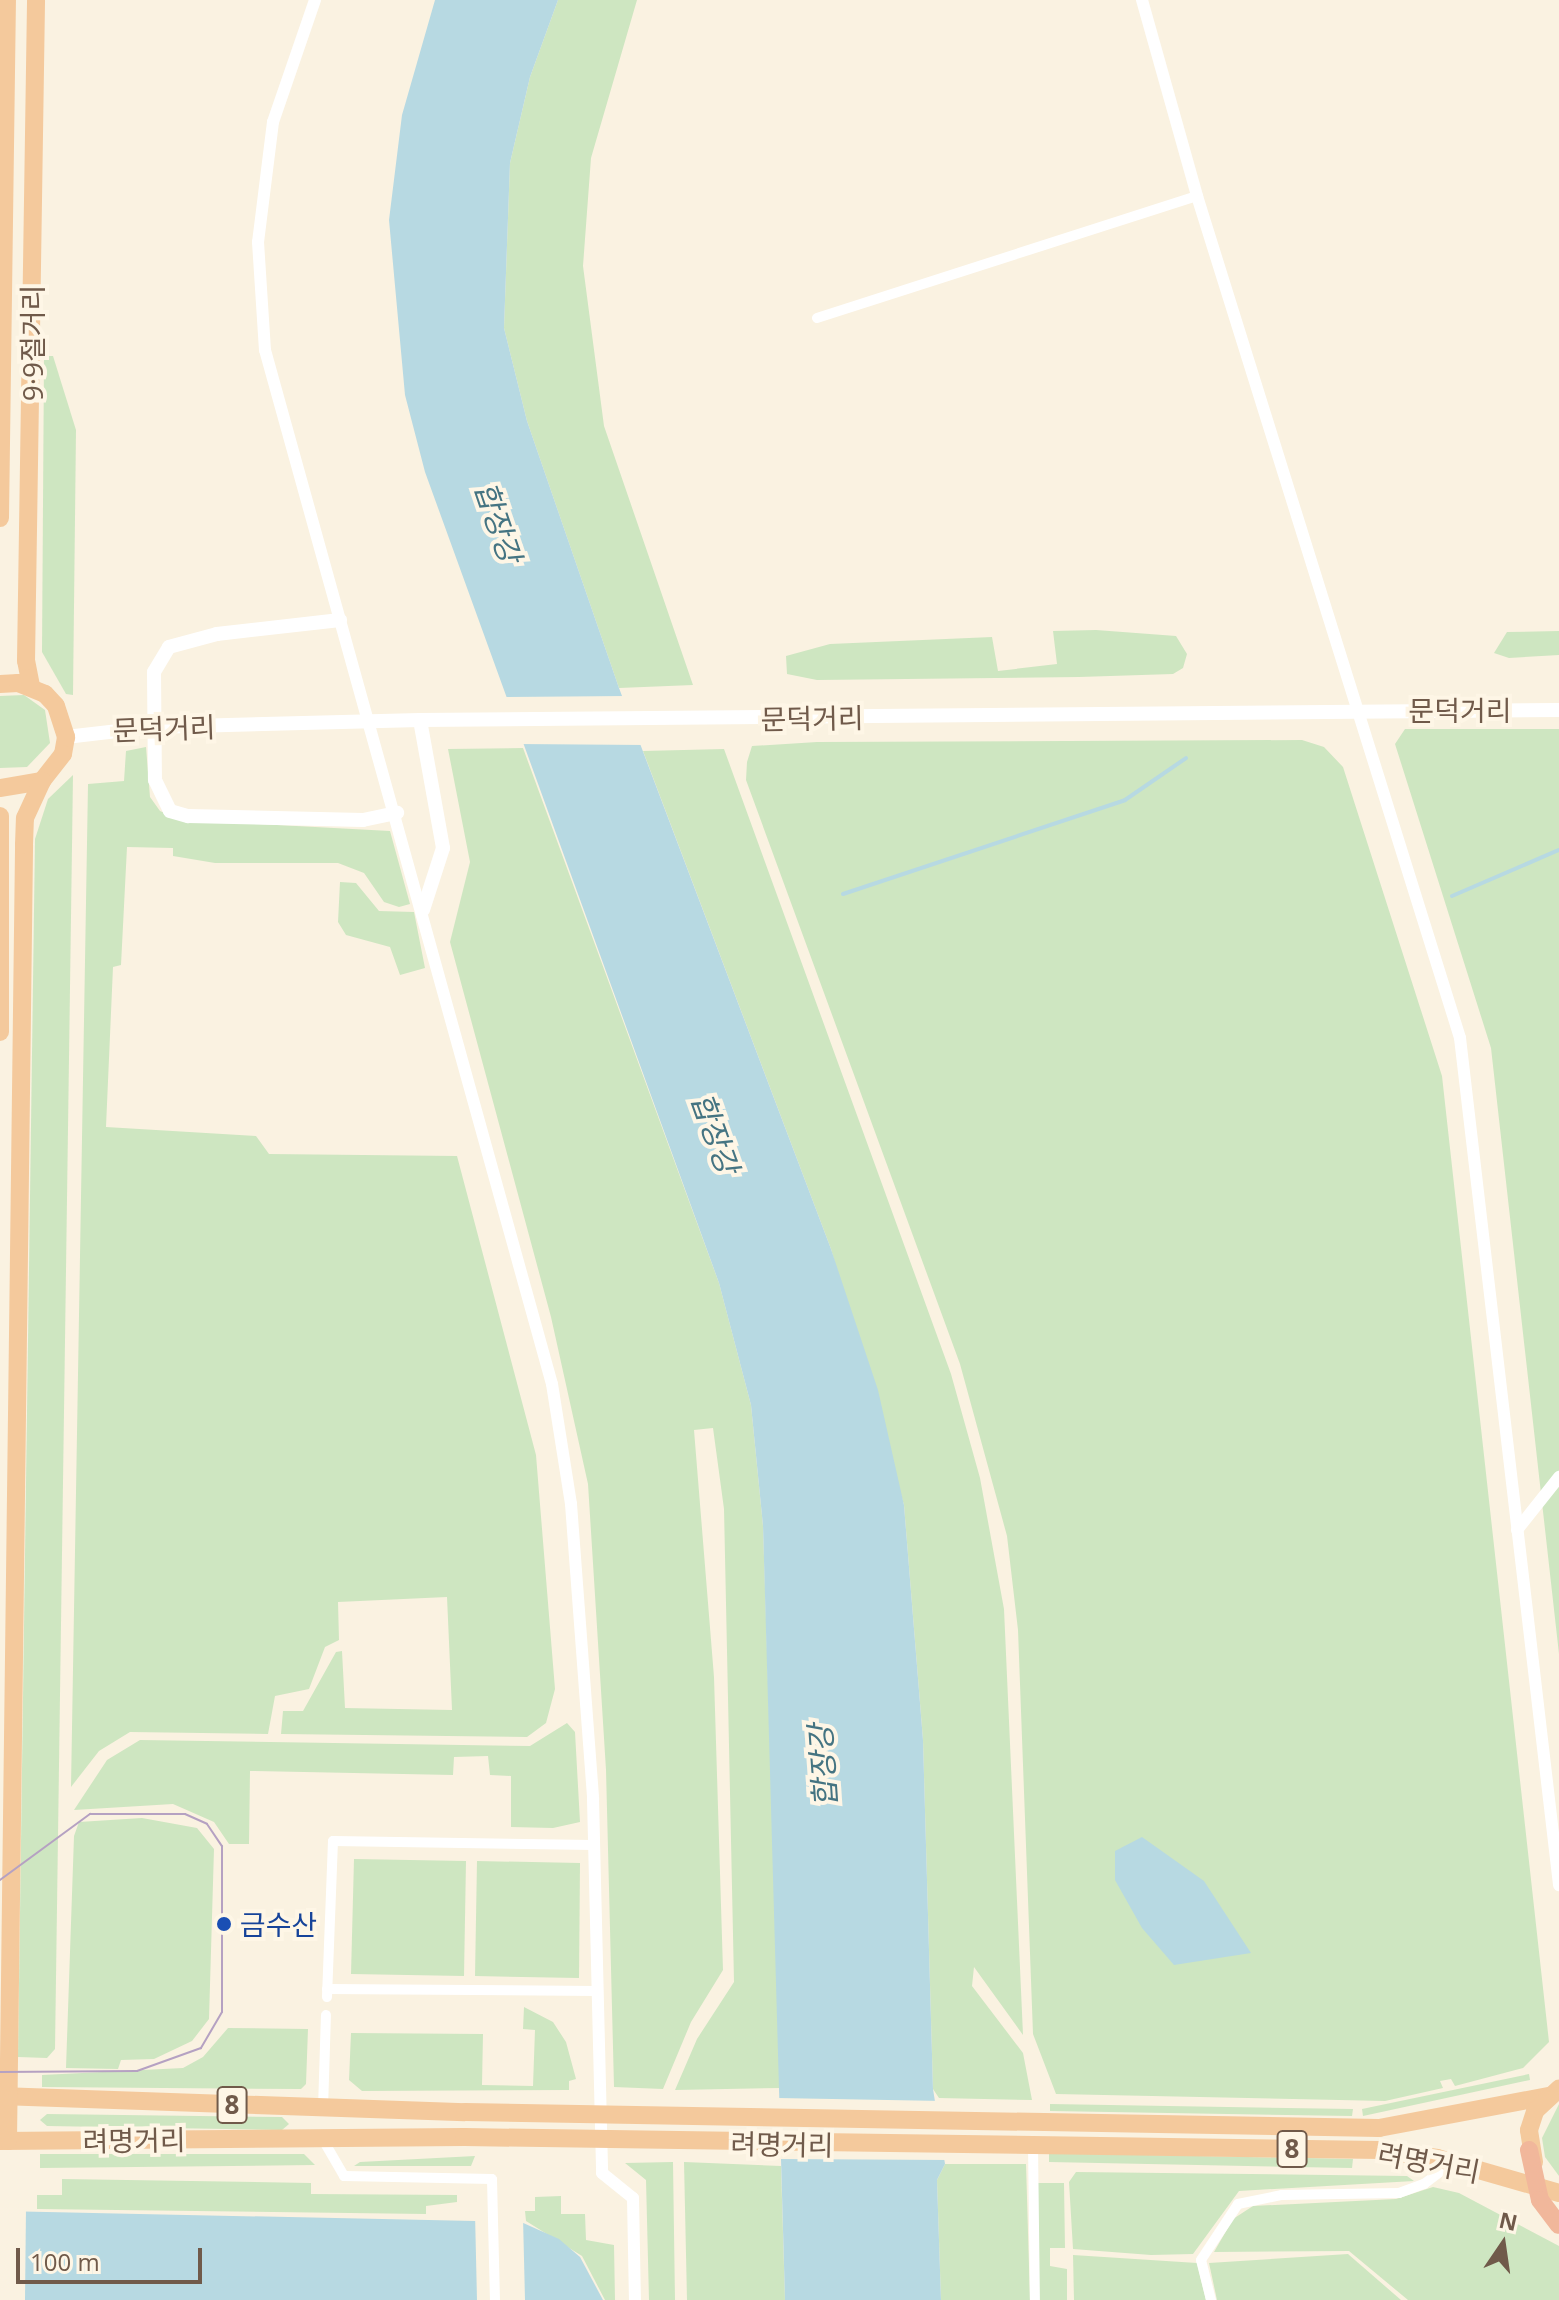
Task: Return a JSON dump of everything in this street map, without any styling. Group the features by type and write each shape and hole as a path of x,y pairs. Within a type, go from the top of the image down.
{"highway":[{"name":"9·9절거리","path":"0,518 7,0"},
{"name":"9·9절거리","path":"31,686 26,661 36,0"},
{"path":"0,684 31,686 56,706 66,737 63,754 42,781 25,818 4,2141"},
{"path":"0,788 42,781"},
{"path":"0,816 0,1032"},
{"path":"1556,2089 1535,2111 1529,2150 1545,2211 1559,2225"},
{"name":"려명거리","path":"4,2096 323,2109 1379,2128 1556,2089"},
{"name":"려명거리","path":"4,2141 464,2137 1381,2150 1452,2163 1559,2192"},
{"path":"1529,2150 1536,2169 1559,2192"}],"main road":[{"path":"340,620 217,634 169,647 154,672 155,780 170,811 363,820 397,813"},
{"name":"문덕거리","path":"66,737 153,727 420,720 1559,710"},
{"path":"420,720 443,848 423,910"}],"street":[{"path":"315,0 273,122 258,242 265,350 397,813 552,1384 571,1504 594,1845 602,2173 633,2198 635,2300"},
{"path":"1142,0 1197,196 1460,1038 1559,1885"},
{"path":"817,318 1197,196"},
{"path":"1517,1530 1559,1477"},
{"path":"594,1845 333,1841 327,1993 597,1991"},
{"path":"323,2109 326,2015"},
{"path":"322,2138 344,2176 492,2179 495,2300"},
{"path":"1026,2144 1035,2300"},
{"path":"1211,2300 1201,2260 1238,2204 1282,2195 1399,2193 1424,2184 1452,2163"}],"green space":[{"path":"558,0 637,0 591,158 583,266 604,426 693,685 619,688 527,421 504,328 510,163 530,77"},
{"path":"44,356 53,356 76,430 73,695 66,694 42,652"},
{"path":"1096,630 1176,636 1187,654 1183,668 1173,674 1079,677 817,680 787,674 786,656 830,644 992,637 998,671 1057,664 1053,631"},
{"path":"1559,631 1559,655 1509,658 1494,653 1507,632"},
{"path":"24,695 45,710 50,743 27,767 0,768 0,696"},
{"path":"1405,729 1559,729 1559,1654 1491,1048 1395,744"},
{"path":"1302,740 1324,747 1343,767 1442,1076 1549,2042 1523,2068 1455,2086 1451,2079 1440,2081 1443,2088 1385,2101 1056,2094 1033,2034 1018,1630 1007,1536 960,1364 746,780 747,762 752,746 817,742"},
{"path":"146,747 150,797 160,811 181,820 390,831 410,904 399,907 384,902 364,873 338,863 215,863 173,856 173,848 127,847 121,965 113,967 106,1127 256,1136 269,1154 457,1156 536,1455 555,1689 546,1723 527,1737 281,1734 283,1711 303,1711 336,1652 342,1651 345,1708 452,1710 447,1597 338,1602 339,1640 325,1647 309,1689 275,1696 268,1734 130,1732 99,1751 71,1787 88,784 124,781 126,751"},
{"path":"523,748 719,1283 751,1405 763,1526 781,2088 675,2090 697,2039 734,1982 724,1509 713,1428 694,1430 714,1677 723,1970 691,2022 663,2089 614,2087 606,1770 588,1484 551,1317 450,942 470,862 448,749"},
{"path":"724,749 951,1374 980,1478 1004,1609 1023,2035 974,1967 972,1986 1023,2053 1032,2100 939,2098 933,2089 923,1740 904,1505 831,1249 643,751"},
{"path":"73,775 55,2049 47,2058 18,2057 35,839 48,799"},
{"path":"340,882 356,883 379,911 414,912 425,968 400,975 390,947 346,935 338,922"},
{"path":"567,1723 575,1732 580,1822 553,1828 511,1827 511,1776 490,1775 488,1756 454,1757 453,1775 250,1771 249,1844 229,1844 214,1822 173,1804 74,1810 107,1760 140,1740 530,1746"},
{"path":"142,1818 197,1828 214,1849 209,2019 192,2041 154,2059 121,2060 118,2069 66,2068 74,1836 79,1822"},
{"path":"354,1859 466,1861 464,1976 351,1974"},
{"path":"477,1861 580,1863 579,1978 475,1976"},
{"path":"524,2007 553,2022 566,2042 576,2079 569,2081 569,2090 362,2091 349,2080 351,2033 483,2034 482,2085 533,2086 535,2030 523,2029"},
{"path":"228,2028 308,2029 306,2084 301,2089 42,2087 42,2075 183,2068 203,2057"},
{"path":"1529,2074 1530,2080 1363,2116 1362,2109"},
{"path":"1050,2104 1353,2109 1352,2116 1050,2111"},
{"path":"1559,2104 1559,2176 1545,2157 1542,2138"},
{"path":"47,2114 282,2117 289,2124 282,2130 47,2126 40,2120"},
{"path":"1049,2153 1353,2159 1352,2168 1049,2162"},
{"path":"40,2154 304,2154 315,2165 40,2168"},
{"path":"475,2156 471,2166 354,2166 360,2162"},
{"path":"673,2162 675,2300 649,2300 646,2180 625,2163"},
{"path":"684,2162 781,2166 785,2300 687,2300"},
{"path":"945,2164 1026,2164 1030,2300 941,2300 937,2180"},
{"path":"1076,2172 1407,2176 1414,2181 1239,2191 1193,2254 1151,2255 1073,2249 1069,2182"},
{"path":"62,2179 311,2183 311,2194 457,2195 457,2202 426,2206 426,2214 37,2209 37,2195 62,2195"},
{"path":"1036,2183 1064,2183 1065,2248 1050,2248 1050,2266 1067,2269 1067,2300 1039,2300"},
{"path":"1433,2187 1459,2193 1559,2246 1559,2300 1408,2300 1349,2251 1214,2252 1233,2219 1253,2206 1396,2199"},
{"path":"561,2196 561,2214 585,2214 586,2240 614,2245 615,2300 605,2300 582,2256 526,2221 525,2211 535,2211 535,2197"},
{"path":"1348,2254 1401,2300 1217,2300 1209,2263"},
{"path":"1073,2255 1197,2263 1206,2300 1074,2300"}],"water":[{"name":"합장강","path":"435,0 558,0 530,77 510,163 504,328 527,421 619,688 831,1249 878,1390 904,1505 923,1740 933,2089 945,2164 937,2180 941,2300 785,2300 763,1526 751,1405 719,1283 425,472 405,395 389,220 402,115"},
{"path":"1142,1837 1204,1881 1251,1953 1174,1965 1142,1928 1115,1880 1115,1851"},
{"path":"0,2211 521,2222 559,2239 580,2257 603,2300 0,2300"}],"pier":[{"path":"626,696 645,745 518,744 501,697"},
{"path":"777,2098 943,2101 949,2160 777,2159"},
{"path":"0,2207 26,2208 25,2300 0,2300"},
{"path":"475,2213 523,2218 525,2300 477,2300"}],"waterway":[{"path":"843,894 1125,800 1186,758"},
{"path":"1452,896 1559,850"}],"tram line":[{"path":"0,1880 90,1814 185,1814 207,1824 222,1846 222,2012 201,2048 137,2071 0,2072"}],"place":[{"name":"금수산","path":"224,1924"}]}
